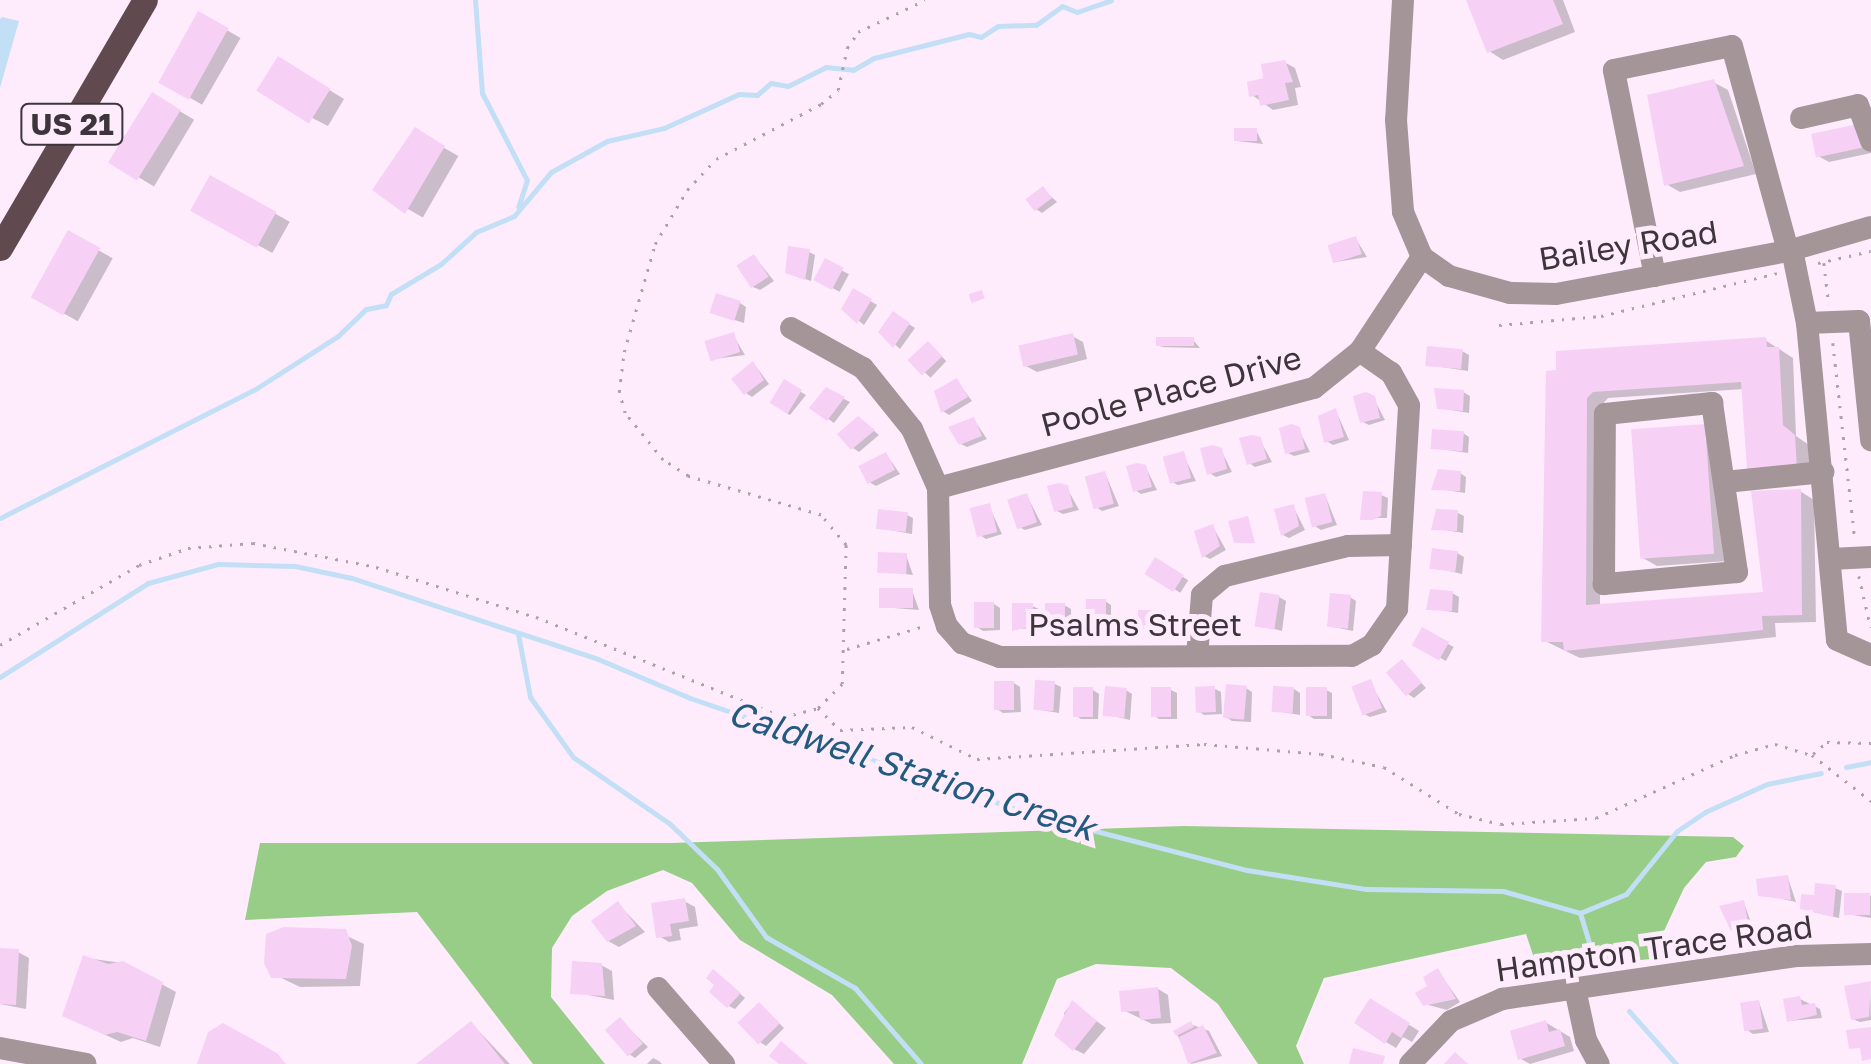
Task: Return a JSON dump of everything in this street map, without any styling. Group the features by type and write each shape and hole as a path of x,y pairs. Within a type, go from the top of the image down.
{"main road":[{"name":"US 21","path":"3,238 145,0"}],"street":[{"path":"1403,0 1396,120 1406,229 1422,257"},
{"path":"1655,276 1614,70 1732,46 1790,250 1819,322 1822,472 1838,640 1871,654"},
{"path":"1800,118 1858,105 1871,142"},
{"name":"Bailey Road","path":"1422,257 1449,276 1510,293 1556,294 1790,250 1871,227"},
{"name":"Poole Place Drive","path":"938,488 1314,388 1360,352 1422,257"},
{"path":"1819,322 1865,313 1871,440"},
{"path":"791,328 828,344 891,396 938,488 945,620"},
{"name":"Psalms Street","path":"945,620 962,643 1000,657 1352,656 1372,646 1397,609 1409,405 1391,373 1360,352"},
{"path":"1712,403 1725,482 1737,572 1604,584 1605,414 1712,403"},
{"path":"1725,482 1822,472"},
{"path":"1197,656 1202,595 1226,576 1348,546 1400,545"},
{"path":"1831,559 1864,557"},
{"name":"Hampton Trace Road","path":"1410,1064 1450,1022 1502,999 1798,956 1871,954"},
{"path":"658,988 724,1064"},
{"path":"1576,989 1586,1040 1599,1064"},
{"path":"15,1054 86,1064"}],"path":[{"path":"0,645 139,565 188,548 253,543 376,567 536,617 783,717 818,708 842,684 846,545 834,528 790,503 688,476 632,426 619,392 624,352 663,224 716,159 774,134 838,90 847,48 884,14 924,0"},
{"path":"1810,265 1871,251"},
{"path":"1824,262 1819,322 1864,557 1864,616 1871,628"},
{"path":"1499,324 1601,316 1779,273"},
{"path":"846,649 945,620"},
{"path":"818,708 840,730 912,728 977,759 1204,744 1321,754 1384,766 1459,814 1501,824 1596,818 1761,747 1786,745 1812,755 1871,801"},
{"path":"1812,755 1826,742 1871,743"}],"green space":[{"path":"1184,826 1733,837 1744,846 1736,857 1706,862 1684,888 1651,959 1538,970 1526,934 1324,978 1296,1046 1304,1064 1258,1064 1218,1004 1171,968 1096,964 1057,979 1022,1064 894,1064 832,995 740,940 692,883 663,870 607,891 572,916 552,948 551,997 605,1064 533,1064 417,912 245,920 260,843 671,843"}],"water":[{"path":"0,19 19,21 0,88"}],"building":[{"path":"1466,0 1553,0 1563,24 1487,53"},
{"path":"198,11 229,28 189,100 158,83"},
{"path":"278,56 331,89 309,124 256,91"},
{"path":"1285,60 1293,82 1285,83 1289,100 1260,106 1258,95 1249,97 1247,82 1263,78 1261,64"},
{"path":"1714,79 1744,166 1664,186 1647,95"},
{"path":"152,92 181,110 137,180 108,162"},
{"path":"1858,124 1863,147 1816,157 1811,134"},
{"path":"415,127 445,146 405,214 372,190"},
{"path":"1234,128 1257,128 1257,141 1234,141"},
{"path":"210,175 276,212 257,248 190,211"},
{"path":"1043,186 1052,198 1034,211 1025,199"},
{"path":"68,230 100,248 63,315 31,297"},
{"path":"1356,236 1362,254 1333,263 1327,245"},
{"path":"788,246 810,249 805,280 785,273"},
{"path":"754,254 769,277 751,288 736,265"},
{"path":"825,258 844,268 832,290 813,280"},
{"path":"853,288 872,299 857,324 841,309"},
{"path":"982,290 985,299 971,303 969,294"},
{"path":"716,293 741,301 734,321 710,313"},
{"path":"893,311 910,323 893,348 878,332"},
{"path":"734,332 740,352 710,361 704,341"},
{"path":"1073,333 1078,354 1023,367 1018,346"},
{"path":"1156,337 1194,337 1194,346 1156,346"},
{"path":"1766,337 1767,347 1779,347 1783,425 1795,435 1797,469 1747,470 1741,382 1593,392 1587,398 1586,605 1763,592 1751,491 1801,489 1802,615 1762,616 1763,630 1564,651 1563,642 1541,642 1546,371 1556,370 1556,351"},
{"path":"928,341 942,356 922,375 908,360"},
{"path":"1427,346 1463,349 1461,369 1425,366"},
{"path":"753,361 764,380 744,395 731,379"},
{"path":"957,378 968,397 941,413 934,391"},
{"path":"784,379 802,390 788,414 770,403"},
{"path":"826,387 845,397 827,421 809,408"},
{"path":"1434,388 1464,390 1463,411 1437,409"},
{"path":"1366,392 1375,396 1380,418 1360,423 1353,396"},
{"path":"1336,408 1344,437 1324,443 1318,416"},
{"path":"858,416 875,430 851,450 837,434"},
{"path":"974,417 982,436 959,445 948,427"},
{"path":"1291,424 1300,427 1305,449 1285,454 1279,428"},
{"path":"1705,424 1714,554 1640,559 1631,429"},
{"path":"1432,429 1464,431 1463,451 1431,449"},
{"path":"1261,437 1267,459 1247,465 1239,438"},
{"path":"1200,448 1222,448 1227,469 1207,475"},
{"path":"1184,451 1191,478 1170,484 1163,457"},
{"path":"886,452 895,470 867,484 858,466"},
{"path":"1146,465 1152,487 1133,492 1126,466"},
{"path":"1438,469 1461,471 1460,491 1431,490"},
{"path":"1105,471 1114,504 1094,509 1085,476"},
{"path":"1068,485 1073,507 1054,512 1047,486"},
{"path":"1363,491 1382,492 1381,516 1360,520"},
{"path":"1027,493 1037,522 1017,529 1007,500"},
{"path":"1325,493 1332,522 1312,527 1305,498"},
{"path":"990,503 997,532 977,537 970,508"},
{"path":"1294,504 1299,526 1281,536 1274,509"},
{"path":"878,509 908,512 906,532 876,529"},
{"path":"1436,509 1458,510 1457,531 1431,530"},
{"path":"1248,516 1255,543 1234,543 1228,521"},
{"path":"1213,524 1220,546 1202,558 1194,531"},
{"path":"1432,548 1458,551 1455,572 1429,569"},
{"path":"878,552 907,553 906,574 877,573"},
{"path":"1155,557 1184,575 1173,592 1144,574"},
{"path":"879,588 913,588 913,608 879,608"},
{"path":"1430,589 1453,591 1452,611 1426,610"},
{"path":"1260,592 1280,595 1274,630 1255,627"},
{"path":"1330,593 1351,595 1348,629 1327,627"},
{"path":"1086,599 1106,599 1106,626 1085,629"},
{"path":"974,602 994,602 994,628 974,628"},
{"path":"1012,603 1033,603 1033,626 1012,631"},
{"path":"1045,603 1065,603 1065,631 1045,626"},
{"path":"1138,610 1165,610 1165,629 1138,629"},
{"path":"1422,627 1449,642 1439,660 1412,645"},
{"path":"1402,659 1422,683 1406,696 1386,672"},
{"path":"1371,679 1382,708 1363,715 1351,687"},
{"path":"1035,680 1055,681 1053,711 1033,710"},
{"path":"994,681 1014,681 1014,710 994,710"},
{"path":"1226,684 1247,686 1244,720 1223,718"},
{"path":"1105,686 1127,688 1124,718 1102,716"},
{"path":"1215,686 1216,712 1196,713 1195,687"},
{"path":"1273,686 1294,687 1293,713 1272,712"},
{"path":"1073,687 1093,687 1093,717 1073,717"},
{"path":"1151,687 1171,687 1171,717 1151,717"},
{"path":"1306,687 1327,687 1327,716 1306,716"},
{"path":"1788,875 1791,900 1758,896 1756,879"},
{"path":"1815,883 1836,885 1833,917 1800,909 1801,894 1814,895"},
{"path":"1844,893 1870,893 1870,915 1844,915"},
{"path":"685,898 689,921 670,924 672,936 656,938 651,903"},
{"path":"1744,900 1749,928 1731,931 1719,906"},
{"path":"618,901 636,926 607,942 591,921"},
{"path":"284,927 346,929 352,946 346,979 271,978 264,963 266,934"},
{"path":"0,948 19,949 16,1005 0,1004"},
{"path":"83,955 108,964 123,961 163,982 146,1041 117,1032 105,1035 62,1016"},
{"path":"572,961 602,963 605,996 570,994"},
{"path":"1438,968 1456,999 1423,1006 1415,993 1427,986 1423,977"},
{"path":"713,969 741,993 727,1008 709,992 714,985 706,978"},
{"path":"1871,981 1869,1017 1851,1020 1844,986"},
{"path":"1158,987 1161,1018 1140,1020 1139,1011 1121,1012 1119,991"},
{"path":"1800,996 1802,1005 1815,1003 1817,1015 1787,1022 1783,999"},
{"path":"1370,998 1410,1023 1401,1038 1392,1032 1385,1044 1354,1023"},
{"path":"1072,1000 1097,1021 1073,1051 1054,1035"},
{"path":"1759,1000 1763,1029 1744,1031 1740,1003"},
{"path":"759,1002 780,1024 758,1044 737,1023"},
{"path":"620,1017 643,1043 628,1057 605,1030"},
{"path":"1546,1020 1549,1032 1560,1029 1565,1046 1518,1060 1510,1031"},
{"path":"471,1021 505,1064 416,1064"},
{"path":"1191,1021 1194,1027 1176,1036 1173,1031"},
{"path":"223,1023 277,1053 286,1064 197,1064 208,1032"},
{"path":"1203,1025 1217,1053 1188,1064 1179,1037"},
{"path":"1871,1027 1871,1059 1862,1061 1860,1048 1849,1049 1846,1030"},
{"path":"781,1041 808,1064 779,1064 769,1056"},
{"path":"1353,1048 1385,1056 1383,1064 1349,1064"},
{"path":"1455,1052 1468,1064 1444,1064"}],"waterway":[{"path":"475,0 482,93 527,180 518,207"},
{"path":"0,518 257,388 338,336 366,309 386,305 391,294 441,264 476,232 514,216 551,172 607,141 664,128 739,94 757,95 771,83 788,86 826,67 853,70 874,58 969,34 981,37 998,26 1036,25 1062,6 1077,12 1111,0"},
{"name":"Caldwell Station Creek","path":"0,677 148,583 218,564 295,566 352,578 598,659 690,698 1030,814 1247,870 1366,889 1503,891 1580,913 1626,894 1677,831 1705,812 1767,784 1821,773"},
{"path":"518,634 530,697 573,757 670,824 717,869 766,937 855,988 921,1064"},
{"name":"Caldwell Station Creek","path":"1846,767 1871,762"},
{"path":"1580,913 1591,948"},
{"path":"1629,1011 1676,1064"}]}
